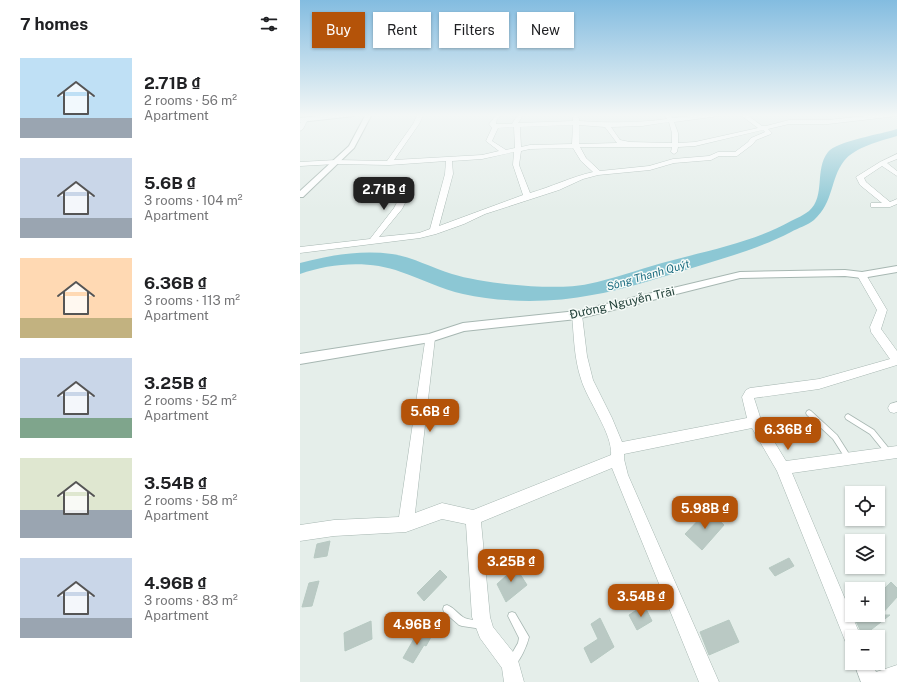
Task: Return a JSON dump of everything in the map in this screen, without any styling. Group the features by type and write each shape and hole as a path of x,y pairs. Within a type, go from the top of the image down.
{"street":[{"path":"300,195 353,146"},
{"path":"389,163 401,146"},
{"path":"486,146 485,149 504,152"},
{"path":"518,146 516,165 527,197"},
{"path":"300,164 336,162 389,163 482,157 530,147 556,146"},
{"path":"575,146 576,152 580,158 598,173"},
{"path":"674,161 675,146"},
{"path":"300,250 420,235 433,232 482,212 598,173 650,168 674,161 711,158 718,154 737,154 748,146"},
{"path":"893,203 863,182 860,177 882,163 897,156"},
{"path":"433,232 448,174 449,159"},
{"path":"882,163 897,174"},
{"path":"373,240 398,210 408,189"},
{"path":"874,204 893,203"},
{"name":"Đường Nguyễn Trãi","path":"300,358 430,338 463,327 577,315 740,275 845,273 862,275 897,269"},
{"path":"849,630 783,468 755,422 748,401 750,394 754,392 819,384 897,360 876,332 875,327 882,310 862,275"},
{"path":"577,315 581,356 587,380 606,418 624,482 708,682"},
{"path":"406,524 430,338"},
{"path":"300,533 334,528 406,524 442,511 473,518 617,454 755,422"},
{"path":"783,468 893,453"},
{"path":"473,518 480,606 484,625 486,632 510,664 514,682"},
{"path":"866,670 871,682"},
{"path":"874,682 897,674"}],"lane":[{"path":"809,413 835,437 849,460"},
{"path":"848,417 872,432 893,453"},
{"path":"447,609 462,622 484,625"},
{"path":"510,664 522,644 524,637 512,616"}],"water":[{"name":"Sông Thanh Quýt","path":"837,146 866,146 849,156 844,161 836,175 825,206 814,220 777,239 750,250 660,278 603,293 577,298 544,301 494,299 463,294 389,268 363,264 324,267 300,274 300,263 357,253 380,253 400,255 452,274 482,281 539,287 574,286 597,282 744,241 776,229 809,211 817,198 824,159 828,152"}],"building":[{"path":"708,510 724,525 702,550 685,534"},
{"path":"330,541 327,556 314,558 317,544"},
{"path":"789,558 794,566 775,576 769,568"},
{"path":"513,563 527,585 506,602 497,584 507,575 504,570"},
{"path":"440,570 447,577 424,601 417,593"},
{"path":"319,581 312,606 302,607 309,583"},
{"path":"891,582 897,588 897,597 885,610 885,588"},
{"path":"644,605 652,621 637,630 629,615"},
{"path":"600,618 614,647 591,663 584,648 598,639 591,624"},
{"path":"729,620 739,642 709,655 700,632"},
{"path":"371,621 372,639 345,651 344,633"},
{"path":"856,622 881,622 871,630 860,630"},
{"path":"419,630 431,637 426,646 424,645 413,663 403,658"}]}
